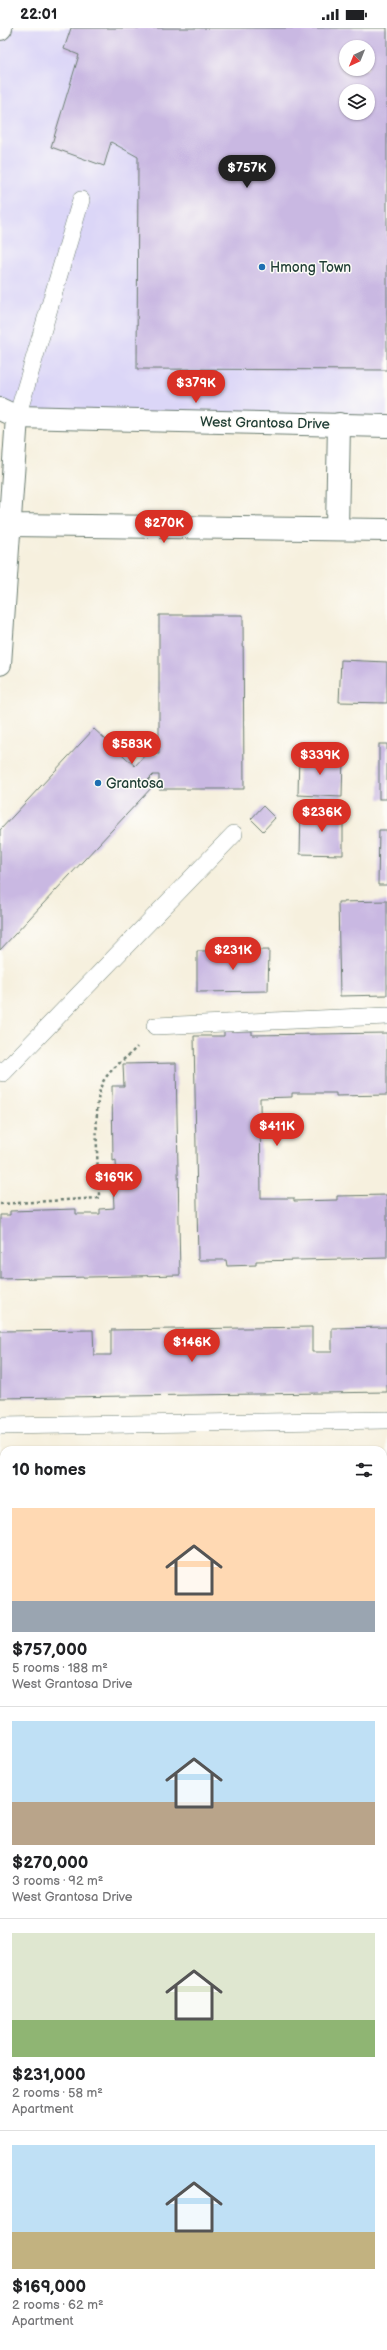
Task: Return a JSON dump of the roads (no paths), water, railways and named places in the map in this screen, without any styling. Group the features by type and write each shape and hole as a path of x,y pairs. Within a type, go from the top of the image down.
{"street":[{"name":"West Grantosa Drive","path":"8,413 387,426"},
{"path":"0,664 8,413"},
{"path":"337,529 339,424"},
{"path":"5,522 387,530"}],"lane":[{"path":"8,413 81,200"},
{"path":"0,1070 3,1073 234,834"},
{"path":"155,1026 387,1016"},
{"path":"0,1426 387,1420"}],"place":[{"name":"Hmong Town","path":"262,267"},
{"name":"Grantosa","path":"98,783"}]}
